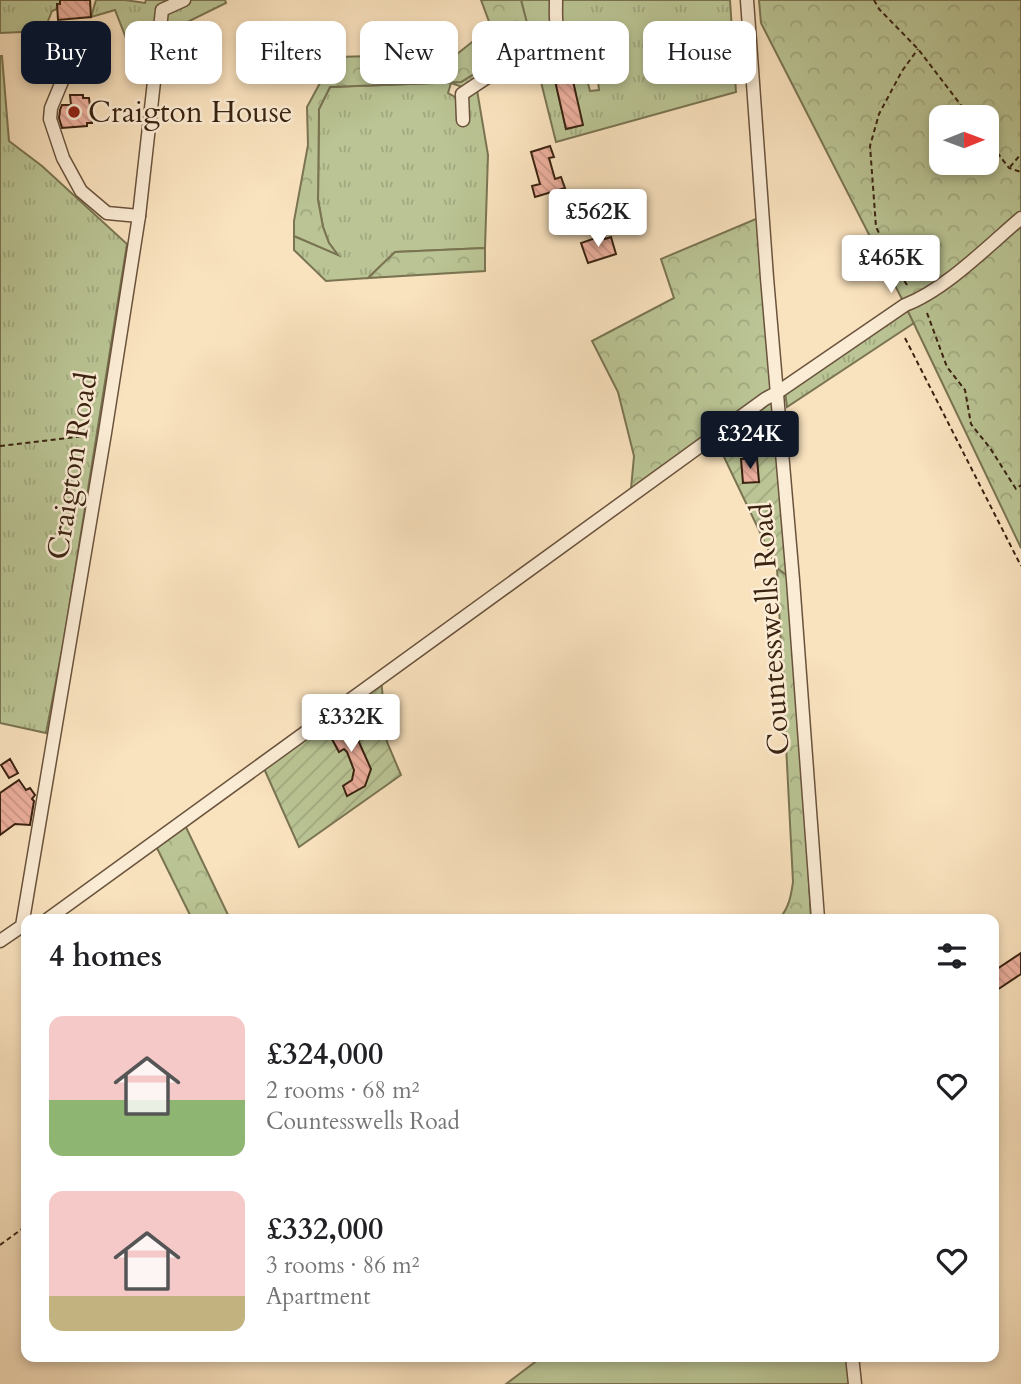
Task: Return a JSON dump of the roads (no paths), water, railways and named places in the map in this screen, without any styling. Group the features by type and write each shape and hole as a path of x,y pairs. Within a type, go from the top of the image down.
{"street":[{"name":"Craigton Road","path":"26,914 139,216 162,5 184,0"},
{"path":"556,0 557,21"},
{"name":"Countesswells Road","path":"747,0 818,914"},
{"path":"463,120 457,92 472,83"},
{"path":"61,84 51,108 50,119 62,158 81,191 107,212 139,216"},
{"path":"55,914 755,406 905,305 918,300 945,282 1021,218"},
{"name":"Craigton Road","path":"0,941 21,929"},
{"path":"853,1362 855,1384"}],"place":[{"name":"Craigton House","path":"74,112"}]}
